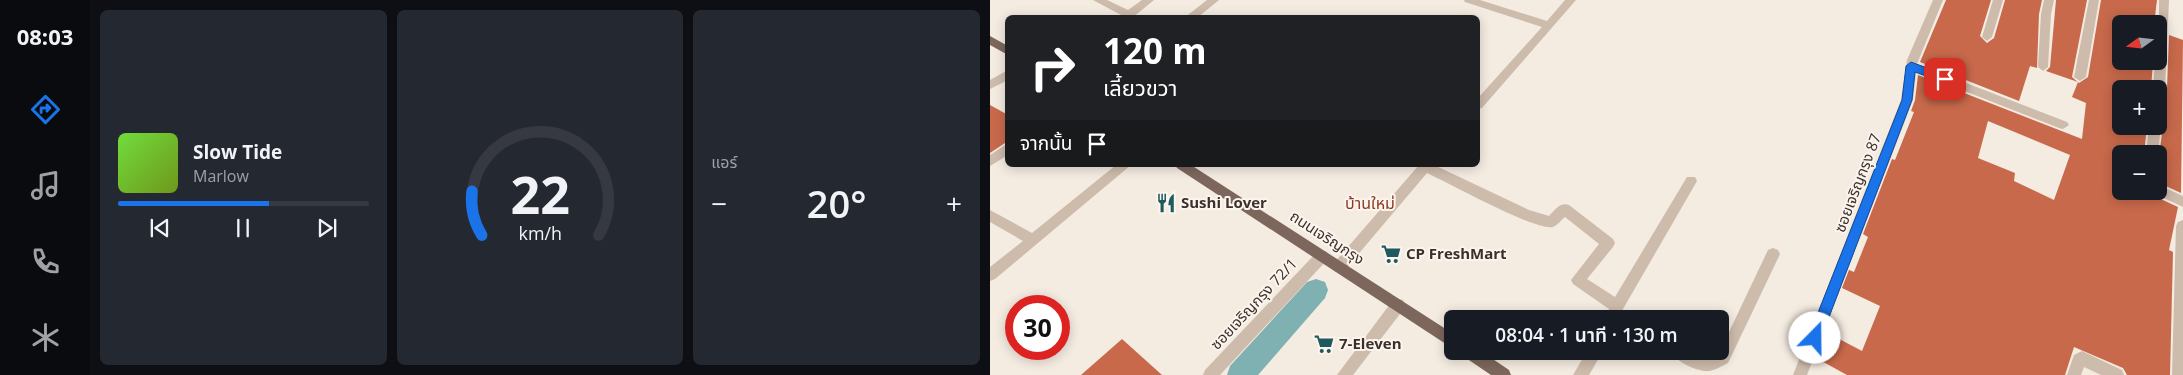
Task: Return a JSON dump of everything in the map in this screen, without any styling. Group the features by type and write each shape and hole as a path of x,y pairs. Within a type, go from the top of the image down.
{"main road":[{"path":"990,40 1005,49"},
{"name":"ถนนเจริญกรุง","path":"1184,167 1444,336"},
{"path":"1482,360 1504,375"}],"street":[{"path":"1098,0 1124,15"},
{"path":"1127,15 1149,0"},
{"path":"1193,15 1214,0"},
{"path":"1469,0 1548,25"},
{"path":"1480,104 1571,0"},
{"name":"ซอยเจริญกรุง 87","path":"1800,375 1907,100 1911,66 1938,0"},
{"path":"1988,37 1998,0"},
{"path":"2043,67 2046,14 2049,0"},
{"path":"2080,78 2094,0"},
{"path":"2160,80 2164,0"},
{"path":"1911,66 2064,125"},
{"path":"990,85 1005,76"},
{"path":"990,161 1005,150"},
{"path":"990,275 1123,167"},
{"path":"1339,267 1425,167"},
{"path":"1428,167 1526,215 1550,222 1564,209 1608,243 1578,280 1617,306"},
{"path":"1615,310 1691,181"},
{"path":"2167,194 2183,202"},
{"path":"990,215 1033,240"},
{"path":"2179,375 2183,226"},
{"path":"1729,346 1773,254"},
{"name":"ซอยเจริญกรุง 72/1","path":"1210,375 1322,256"},
{"path":"1344,375 1398,305"},
{"path":"2074,375 2079,360 2082,358 2117,375"},
{"path":"1580,375 1590,360"},
{"path":"1693,360 1698,363 1713,364 1720,360"}],"building":[{"path":"1946,0 1991,0 1980,36 1987,43 1994,38 2005,0 2042,0 2039,14 2037,68 2030,66 2019,101 1920,62"},
{"path":"2056,0 2087,0 2072,77 2078,82 2046,71 2050,67"},
{"path":"2101,0 2157,0 2155,15 2112,15 2112,70 2152,70 2152,80 2112,80 2112,135 2146,135 2145,145 2112,145 2112,200 2163,200 2178,207 2169,250 2173,252 2170,375 2127,375 2123,368 2074,347 2065,375 1847,375 1816,358 1826,332 1862,351 1880,306 1842,288 1849,270 1854,272 1868,237 1863,234 1892,159 1895,160 1914,112 1911,111 1915,100 1918,75 2082,139 2086,103 2072,97 2078,82 2088,77","holes":["1988,121 2070,155 2054,200 2014,181 2015,173 1978,158"]},
{"path":"2169,35 2183,40 2181,193 2167,187 2167,145 2160,145 2162,135 2167,135"},
{"path":"990,105 1005,113 1005,143 990,153"},
{"path":"1122,339 1162,375 1081,375"}],"waterway":[{"path":"1240,375 1316,290"}],"place":[{"name":"Sushi Lover","path":"1166,203"},
{"name":"CP FreshMart","path":"1391,254"},
{"name":"7-Eleven","path":"1324,344"}],"district":[{"name":"บ้านใหม่","path":"1370,203"}],"route":[{"path":"1815,338 1907,100 1911,66 1945,79"}]}
